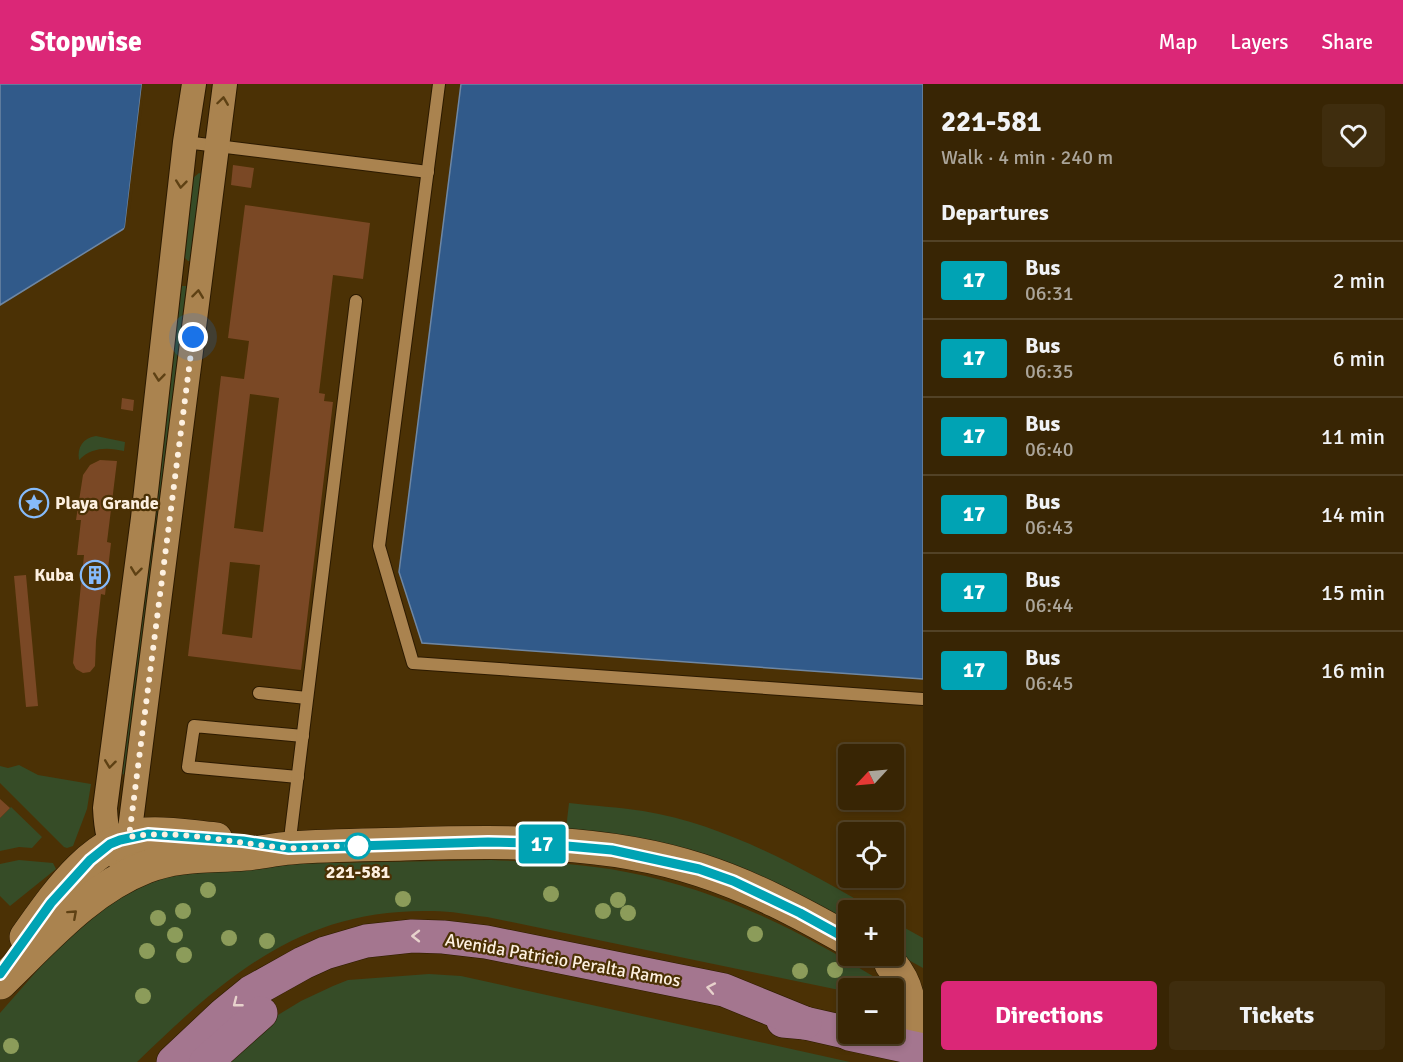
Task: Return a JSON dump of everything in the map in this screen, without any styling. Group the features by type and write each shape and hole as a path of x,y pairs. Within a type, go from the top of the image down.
{"main road":[{"path":"0,974 51,903 90,860 120,841 148,834 243,841 289,848"},
{"path":"0,983 76,911 105,887 130,874 162,861 180,858 245,854 289,848 488,842 533,843 612,850 699,869 733,881 838,934"},
{"name":"Avenida Patricio Peralta Ramos","path":"173,1062 236,1004 264,984 303,963 344,946 404,936 443,937 486,942 724,990 805,1023"},
{"name":"Avenida Patricio Peralta Ramos","path":"206,1062 256,1017 294,992 338,971 396,958 441,958 465,961 721,1013 805,1023 838,1031"},
{"path":"889,966 905,984 916,1049"},
{"path":"898,966 923,977"},
{"name":"Avenida Patricio Peralta Ramos","path":"894,1044 916,1049"}],"street":[{"path":"120,841 106,827 105,808 143,518 185,142 194,84"},
{"path":"130,874 120,841 225,84"}],"lane":[{"path":"439,84 379,546 413,663 923,699"},
{"path":"185,142 428,172"},
{"path":"289,848 356,301"},
{"path":"259,693 307,698"},
{"path":"298,777 188,767 194,726 303,736"}],"green space":[{"path":"199,173 202,174 191,261 188,261 183,256 193,178"},
{"path":"181,286 187,286 156,536 150,534"},
{"path":"96,436 125,442 124,451 94,450 79,460 82,444"},
{"path":"149,543 158,544 130,775 119,774"},
{"path":"19,765 38,775 91,784 87,809 73,846 64,847 0,783 0,766 8,768"},
{"path":"569,803 624,808 674,818 734,837 792,864 857,900 838,900 838,921 700,853 649,840 566,829"},
{"path":"11,807 42,837 32,848 19,847 0,851 0,818"},
{"path":"19,860 53,863 56,869 10,906 0,896 0,864"},
{"path":"491,860 559,863 609,869 693,889 756,913 838,955 838,966 856,966 876,978 838,978 838,990 487,917 440,911 386,913 344,921 305,935 269,953 202,1002 137,1062 0,1062 0,1013 90,910 164,877 225,865"},
{"path":"904,928 923,938 923,968 904,958"},
{"path":"429,974 461,976 850,1062 221,1062 273,1018 301,1001 333,986 348,980"}],"water":[{"path":"0,84 142,84 125,228 0,305"},
{"path":"461,84 923,84 923,679 422,643 399,572"}],"pier":[{"path":"142,84 145,84 128,228 122,233 125,227"}],"building":[{"path":"233,165 254,168 251,188 231,185"},
{"path":"245,205 370,223 363,279 333,275 319,393 325,394 324,401 333,402 301,670 188,656 221,376 244,379 249,341 228,338","holes":["250,394 279,398 263,532 234,528","230,562 260,565 252,638 222,634"]},
{"path":"122,398 134,400 133,411 121,409"},
{"name":"Kuba","path":"100,460 117,461 107,542 111,543 105,595 101,594 95,666 90,672 83,673 76,669 73,663 84,555 77,555 81,520 76,520 83,475 90,465"},
{"path":"26,575 38,706 26,707 14,576"},
{"path":"0,799 10,808 0,818"}],"bus line":[{"name":"17","path":"0,974 51,903 90,860 110,844 129,837 148,834 243,841 289,848 488,842 533,843 612,850 660,859 733,881 838,934"}],"place":[{"name":"Playa Grande","path":"34,503"},
{"name":"Kuba","path":"95,575"},
{"name":"221-581","path":"358,846"}],"route":[{"path":"193,337 129,837 148,834 243,841 289,848 358,846"}]}
